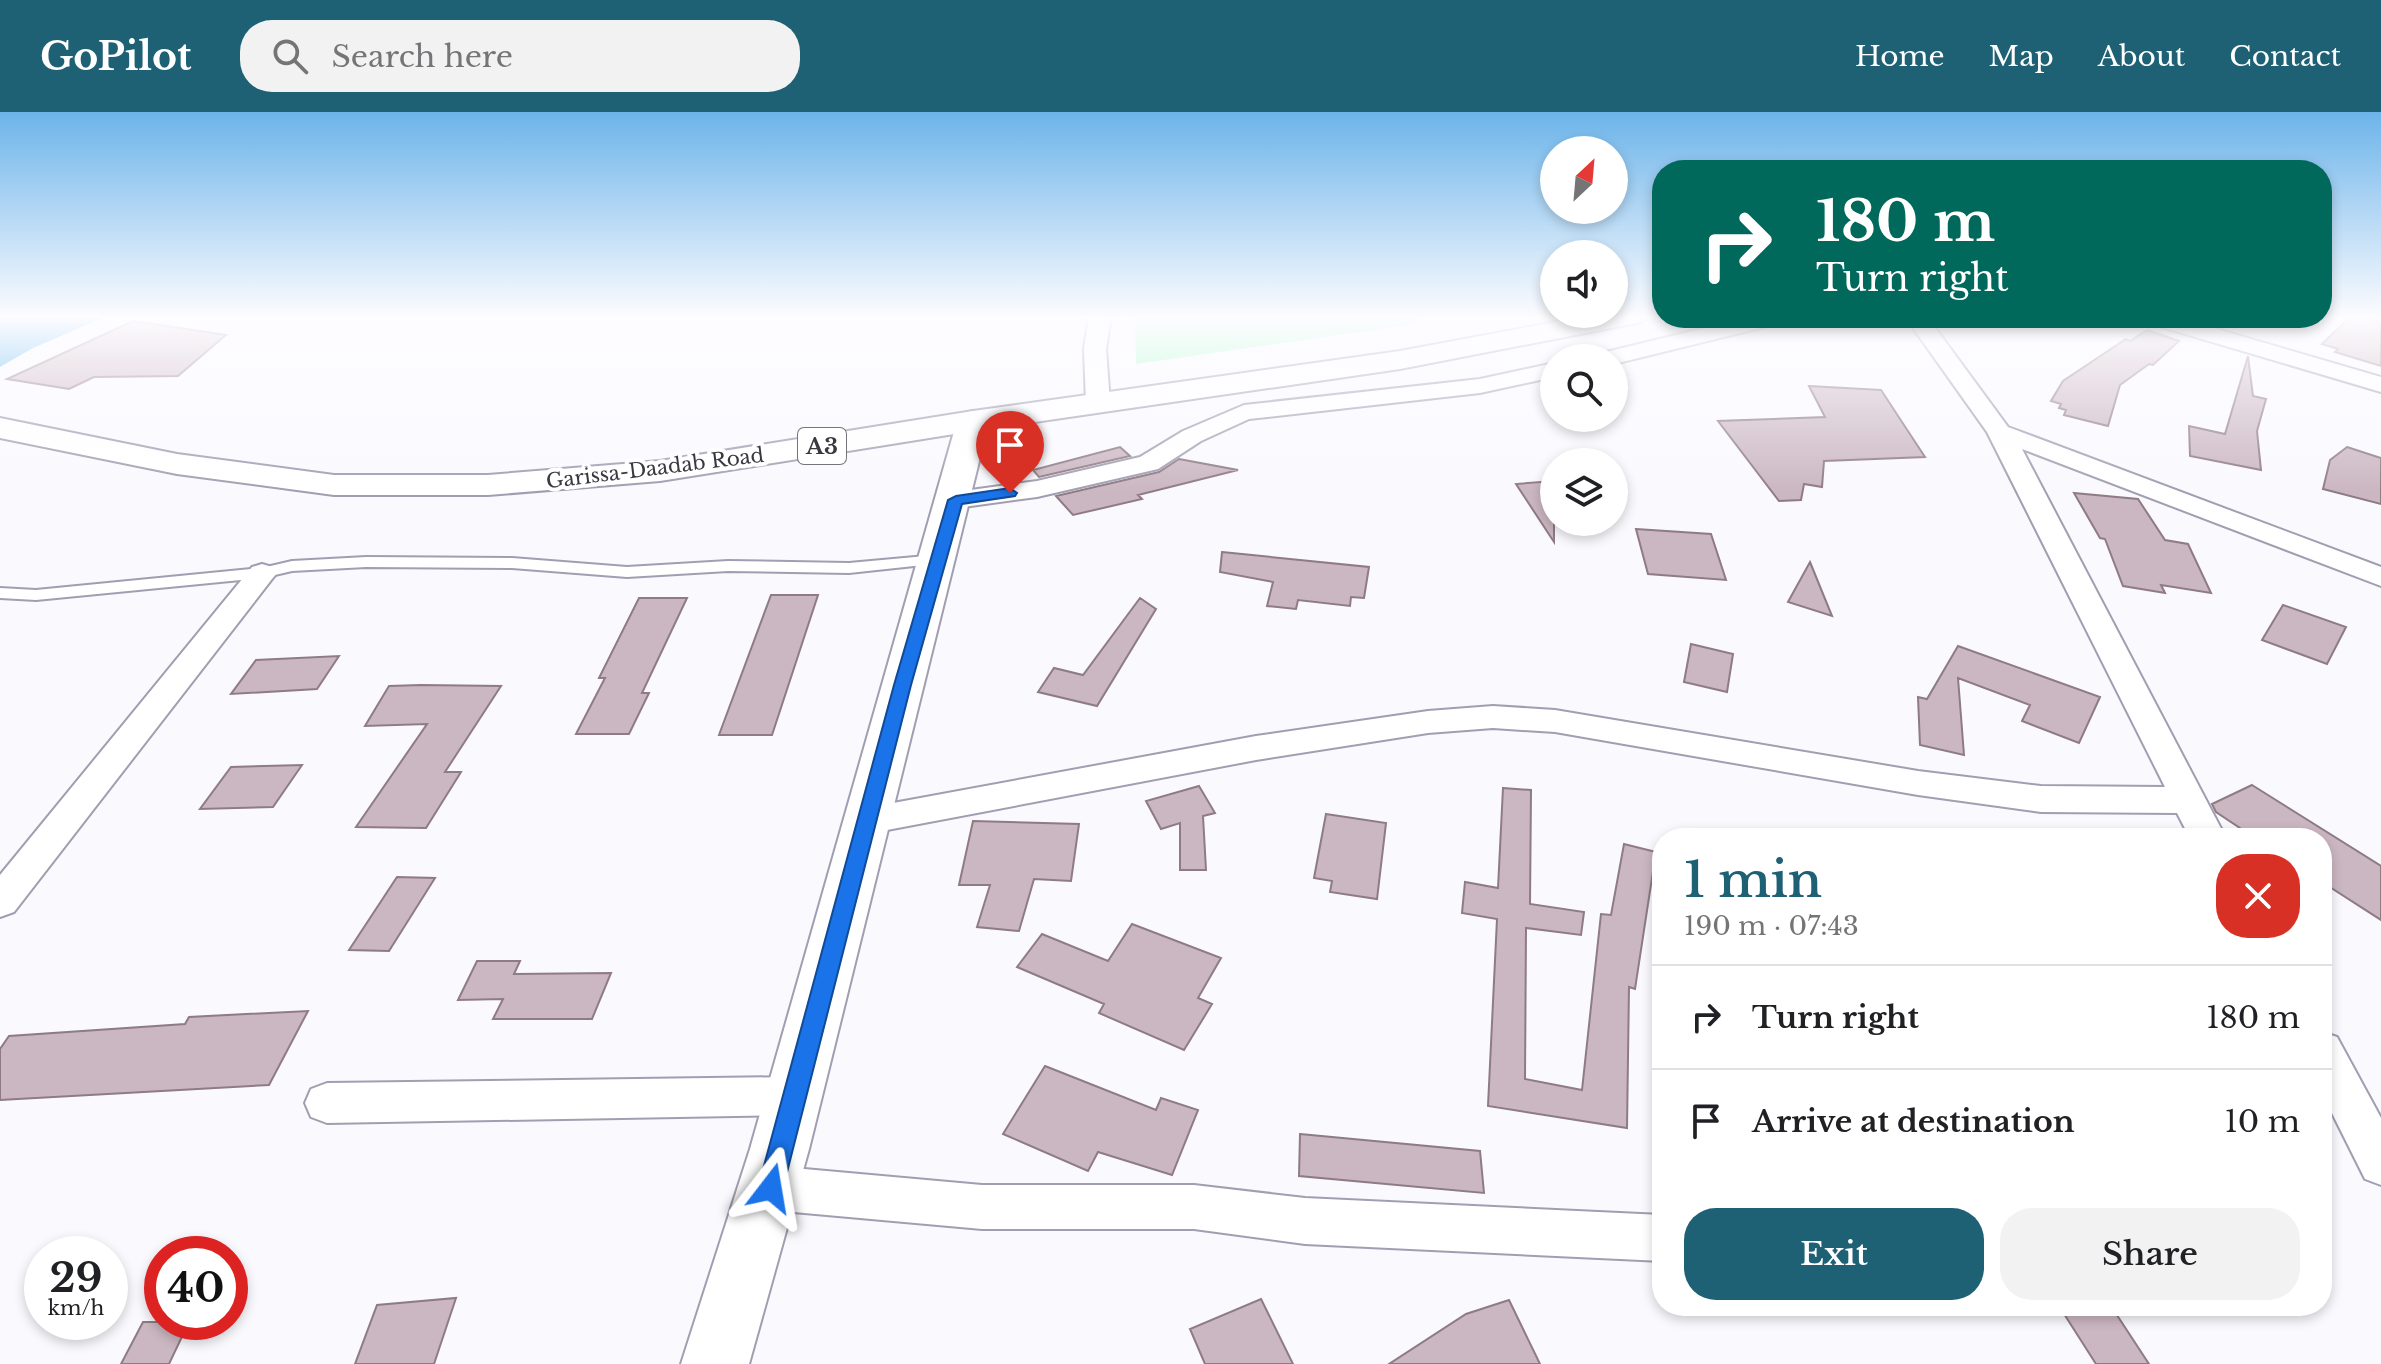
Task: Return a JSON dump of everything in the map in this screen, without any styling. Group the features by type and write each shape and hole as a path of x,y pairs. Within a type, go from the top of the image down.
{"main road":[{"name":"Garissa-Daadab Road","path":"4,429 177,464 334,485 488,485 660,471 973,421 1299,374"},
{"path":"715,1364 771,1188 866,821 956,500 973,421"}],"street":[{"path":"1096,374 1098,403"},
{"path":"956,500 1037,489 1149,463 1192,436 1244,412 1480,386 1534,374"},
{"path":"1958,374 1999,432 2030,487 2203,828"},
{"path":"2345,374 2381,385"},
{"path":"1999,432 2381,577"},
{"path":"0,902 262,573"},
{"path":"866,821 1256,748 1428,722 1493,717 1555,721 1918,783 2041,799 2188,800"},
{"path":"2332,1069 2381,1164"},
{"path":"327,1103 793,1096"},
{"path":"771,1188 982,1207 1194,1207 1305,1221 1652,1238"}],"lane":[{"path":"0,593 36,595 262,573 292,566 366,562 512,563 627,572 728,566 849,568 937,560"}],"building":[{"path":"17,374 180,374 94,377 69,389 7,379"},
{"path":"2073,374 2135,374 2120,385 2108,426 2064,415 2066,410 2059,408 2061,404 2051,401 2063,381"},
{"path":"2243,374 2250,374 2253,396 2266,399 2257,431 2261,470 2190,456 2189,426 2225,434"},
{"path":"1809,386 1881,390 1925,457 1824,461 1822,487 1804,484 1801,500 1779,501 1718,421 1825,417"},
{"path":"1120,447 1130,456 1039,477 1033,470"},
{"path":"2347,447 2381,458 2381,504 2323,489 2330,460"},
{"path":"1179,459 1238,470 1138,495 1142,499 1073,515 1056,496 1159,472"},
{"path":"1540,482 1540,521 1516,484"},
{"path":"2074,493 2138,499 2165,540 2188,544 2211,593 2161,585 2165,593 2123,586 2105,539 2100,538"},
{"path":"1636,529 1711,534 1726,580 1648,574"},
{"path":"1222,552 1369,567 1364,598 1351,597 1350,606 1298,600 1296,609 1267,606 1273,582 1220,572"},
{"path":"1810,562 1832,616 1788,602"},
{"path":"771,595 818,595 772,735 719,735"},
{"path":"639,598 687,598 642,693 649,693 629,734 576,734 605,678 599,678"},
{"path":"1140,598 1156,609 1097,706 1038,692 1054,668 1083,675"},
{"path":"2283,605 2346,627 2327,664 2262,640"},
{"path":"1691,644 1733,654 1727,692 1684,682"},
{"path":"1958,646 2100,697 2079,743 2022,721 2030,705 1958,678 1964,755 1920,745 1918,697 1927,699"},
{"path":"339,656 317,689 231,694 256,660"},
{"path":"389,686 501,686 445,772 461,772 426,828 356,827 427,724 365,726"},
{"path":"302,765 273,807 200,809 231,767"},
{"path":"2252,785 2320,828 2240,828 2216,812 2212,804"},
{"path":"1199,786 1215,813 1203,816 1206,870 1180,870 1180,823 1161,829 1146,801"},
{"path":"1503,788 1531,790 1530,904 1584,912 1581,935 1526,928 1525,1079 1582,1090 1601,914 1611,915 1624,844 1652,851 1652,878 1635,989 1629,987 1627,1128 1488,1106 1497,919 1462,913 1465,882 1498,888"},
{"path":"1326,814 1386,823 1377,899 1330,892 1332,881 1314,878"},
{"path":"973,821 1079,824 1071,881 1034,879 1019,931 977,927 990,885 959,885"},
{"path":"2332,835 2381,866 2381,920 2332,888"},
{"path":"397,877 435,878 389,951 349,950"},
{"path":"1132,924 1221,958 1198,998 1212,1004 1184,1050 1099,1013 1104,1004 1017,967 1042,934 1108,961"},
{"path":"477,961 520,961 514,974 611,973 592,1019 493,1019 503,999 458,1000"},
{"path":"308,1011 269,1085 0,1100 0,1049 9,1036 185,1024 189,1017"},
{"path":"1045,1066 1156,1110 1161,1098 1198,1110 1172,1175 1098,1152 1088,1171 1003,1134"},
{"path":"1300,1134 1480,1151 1484,1193 1299,1176"},
{"path":"456,1298 434,1364 355,1364 377,1305"},
{"path":"1261,1299 1293,1364 1205,1364 1190,1329"},
{"path":"1509,1300 1540,1364 1389,1364 1466,1314"},
{"path":"2065,1316 2118,1316 2149,1364 2096,1364"},
{"path":"143,1322 144,1340 180,1340 169,1364 121,1364"}],"route":[{"path":"771,1188 903,685 956,500 1010,493"}]}
